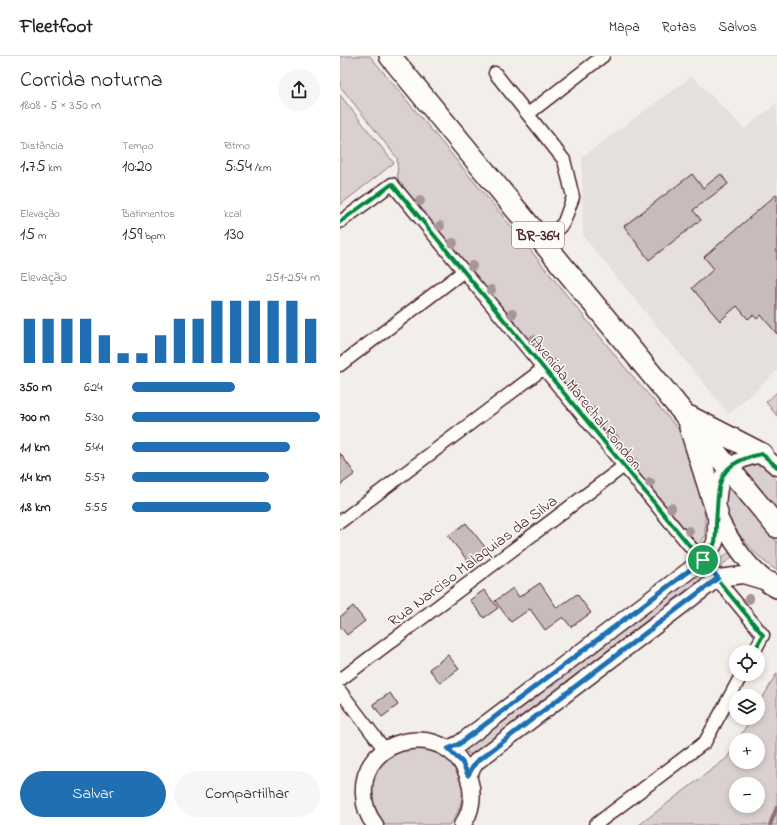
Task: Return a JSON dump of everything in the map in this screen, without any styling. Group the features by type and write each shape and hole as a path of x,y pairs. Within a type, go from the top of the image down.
{"highway":[{"name":"BR-364","path":"390,56 777,527"},
{"path":"686,415 769,460"},
{"path":"686,415 717,513"}],"street":[{"path":"528,114 603,56"},
{"path":"495,73 564,160 573,197 564,222 545,244"},
{"name":"Avenida Marechal Rondon","path":"340,222 392,184 718,578 763,635 758,645"},
{"path":"340,365 464,271"},
{"path":"340,522 544,368"},
{"path":"448,749 459,744 703,560 715,543 720,480 728,468 740,460 769,460"},
{"name":"Rua Narciso Malaquias da Silva","path":"340,680 624,466"},
{"path":"717,513 723,526 758,574 775,584"},
{"path":"468,775 476,762 718,578 743,575 775,584"},
{"path":"595,825 705,742 738,681"},
{"path":"340,691 385,750"},
{"path":"367,821 364,804 364,789 367,774 374,761 385,750 398,743 413,739 428,740 448,749 462,762 472,788 471,806 462,825"}],"shaded area":[{"path":"340,56 370,56 506,220 623,365 679,430 691,450 705,516 705,536 699,546 398,181 397,158 340,86"},
{"path":"692,76 745,129 777,103 777,371 729,414 583,236 582,157"},
{"path":"340,95 394,163 340,205"},
{"path":"777,392 777,416 766,402"},
{"path":"753,463 764,467 777,481 777,510 740,466"},
{"path":"725,482 777,542 777,570 754,552 738,533 727,515 724,507"},
{"path":"728,553 732,553 732,557 719,568 715,563"},
{"path":"697,574 701,574 701,579 472,754 467,753 467,747"},
{"path":"777,673 777,825 639,825 727,758 729,755 729,769 765,769 765,733 742,733 747,725 765,725 765,694"},
{"path":"415,746 442,754 451,760 457,767 463,787 462,797 455,817 449,825 385,825 377,812 373,800 372,787 374,776 380,766 389,757"}],"building":[{"path":"692,174 703,188 721,174 728,184 693,210 701,220 649,260 624,226"},
{"path":"777,194 777,334 761,315 757,319 753,315 748,319 737,306 720,321 692,288 714,269 704,257"},
{"path":"340,453 355,474 340,485"},
{"path":"466,523 489,552 471,565 448,536"},
{"path":"540,583 557,608 577,594 591,613 571,627 563,617 545,630 530,609 511,622 495,601 513,588 519,597"},
{"path":"484,590 498,608 484,618 470,600"},
{"path":"353,606 365,621 347,635 340,626 340,617"},
{"path":"448,655 459,669 440,683 429,669"},
{"path":"390,693 398,705 382,717 373,704"}],"waterway":[{"path":"770,825 777,807"}],"cycle path":[{"path":"340,222 392,184 763,635 758,645"},
{"path":"448,749 459,744 703,560 715,542 719,486 722,477 728,469 735,463 762,454 777,467"}],"route":[{"path":"703,560 718,578 476,762 468,775 467,770 456,754 448,749 459,744 703,560"}]}
